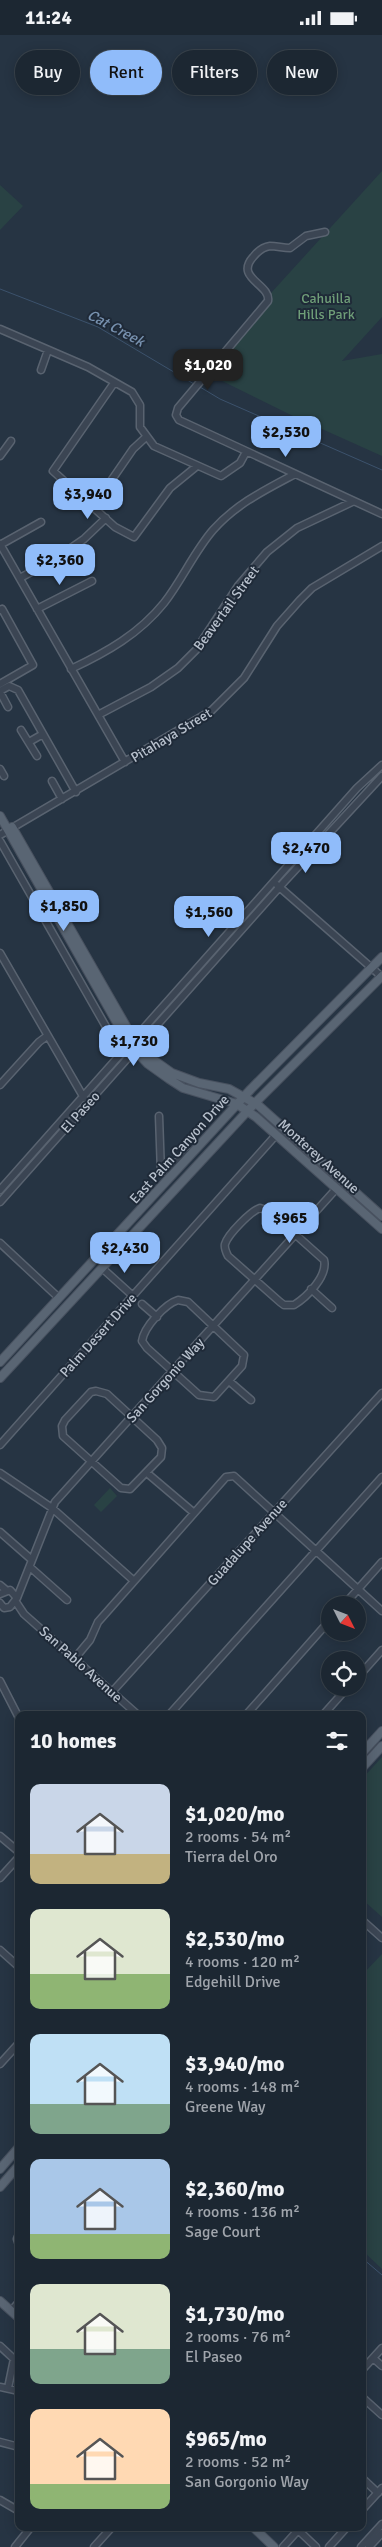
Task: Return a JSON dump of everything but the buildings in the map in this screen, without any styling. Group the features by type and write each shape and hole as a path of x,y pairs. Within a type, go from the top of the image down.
{"main road":[{"path":"0,816 6,831 134,1045"},
{"name":"East Palm Canyon Drive","path":"0,1362 244,1096 382,957"},
{"name":"East Palm Canyon Drive","path":"0,1379 255,1103 382,976"},
{"name":"Monterey Avenue","path":"134,1045 178,1076 229,1089 255,1103 382,1215"},
{"name":"Monterey Avenue","path":"134,1045 156,1071 184,1088 237,1104 248,1111 382,1229"},
{"path":"102,1268 101,1260 121,1231"},
{"path":"31,1345 39,1330 62,1305 59,1298"},
{"path":"366,1749 382,1731"},
{"path":"366,1764 382,1746"},
{"path":"0,2169 15,2152"},
{"path":"0,2187 15,2170"},
{"path":"0,2301 15,2314"},
{"path":"257,2531 274,2547"}],"street":[{"path":"326,232 306,236 290,248 271,246 262,249 251,259 248,266 249,274 266,292 268,301 178,409 176,415 179,420 382,515"},
{"path":"0,329 88,367 132,392 138,399 140,427 154,445 221,476 240,463 246,452"},
{"path":"41,370 48,351"},
{"path":"114,383 52,471 114,527 134,537 170,488 197,466"},
{"path":"93,507 133,449 146,437"},
{"path":"0,456 11,441"},
{"path":"72,669 108,651 143,627 165,602 213,530 240,503 295,473"},
{"name":"Beavertail Street","path":"98,715 152,687 178,668 196,650 238,586 267,552 296,528 352,501"},
{"path":"20,578 55,559 85,538 106,518"},
{"path":"41,522 0,544 125,762"},
{"name":"Pitahaya Street","path":"6,831 76,792 211,711 244,678 277,627 312,588 382,547"},
{"path":"38,609 92,581"},
{"path":"0,610 2,609 32,665 0,684"},
{"path":"8,707 0,691 9,686 16,687 76,792"},
{"path":"21,730 37,756"},
{"path":"29,743 43,734"},
{"path":"134,1045 163,1012 170,999 357,788 382,765"},
{"path":"0,769 4,776"},
{"name":"El Paseo","path":"0,1190 83,1097 191,987 382,776"},
{"path":"52,781 62,799"},
{"path":"0,841 110,1032"},
{"path":"274,882 370,968 382,976"},
{"path":"249,922 248,918 255,910 257,901"},
{"path":"0,953 87,1104"},
{"path":"180,988 191,987 207,964 206,959"},
{"path":"0,1085 39,1042 48,1036"},
{"name":"El Paseo","path":"0,1202 87,1104 134,1045"},
{"path":"158,1116 161,1173 173,1167 185,1154 194,1151"},
{"name":"Palm Desert Drive","path":"0,1445 276,1135"},
{"name":"San Gorgonio Way","path":"16,1600 31,1568 32,1560 52,1509 336,1189"},
{"path":"260,1208 269,1211 324,1260 325,1271 299,1302 289,1306 280,1302 255,1280 228,1256 225,1245 252,1211 260,1208"},
{"path":"0,1243 59,1298"},
{"path":"102,1268 134,1296"},
{"path":"311,1289 332,1308"},
{"path":"178,1300 188,1302 244,1355 242,1366 214,1397 204,1397 146,1348 142,1341 144,1332 157,1317 169,1304 178,1300"},
{"path":"142,1304 157,1317"},
{"path":"229,1381 251,1400"},
{"path":"96,1391 107,1394 157,1439 162,1448 161,1457 147,1473 135,1486 125,1489 92,1463 63,1436 62,1426 65,1420 91,1392 96,1391"},
{"name":"Guadalupe Avenue","path":"112,1692 382,1393"},
{"path":"0,1473 52,1509 133,1580"},
{"path":"147,1473 193,1512"},
{"path":"75,1658 90,1640 98,1622 133,1580 226,1477 234,1475 382,1611"},
{"path":"173,1711 382,1477"},
{"path":"0,1532 32,1560 17,1585 0,1594"},
{"path":"352,1596 382,1562"},
{"path":"31,1568 67,1600"},
{"name":"San Pablo Avenue","path":"0,1585 8,1590 24,1614 133,1711"},
{"name":"San Pablo Avenue","path":"4,1607 16,1600"},
{"name":"San Pablo Avenue","path":"4,1607 24,1614"},
{"path":"250,1711 321,1630"},
{"path":"366,1668 382,1650"},
{"path":"0,1681 15,1711"},
{"path":"327,1711 340,1696"},
{"path":"0,1836 15,1849"},
{"path":"0,1878 15,1861"},
{"path":"366,1924 382,1938"},
{"path":"0,1950 15,1963"},
{"path":"0,2064 15,2047"},
{"path":"11,2311 15,2306"},
{"path":"0,2346 14,2359 8,2388"},
{"path":"366,2366 382,2348"},
{"path":"373,2358 382,2366"},
{"path":"0,2387 15,2390"},
{"path":"366,2401 382,2415"},
{"path":"0,2442 15,2446"},
{"path":"366,2482 380,2491 366,2506"},
{"path":"0,2500 15,2509"},
{"path":"361,2547 382,2524"},
{"path":"16,2547 28,2531"},
{"path":"94,2547 108,2531"},
{"path":"282,2547 295,2531"},
{"path":"301,2531 316,2547"},
{"path":"329,2547 343,2531"},
{"path":"369,2547 382,2533"}],"green space":[{"name":"Cahuilla Hills Park","path":"382,171 382,317 342,361 382,354 382,456 293,416 210,375 271,303 271,293"},
{"path":"0,185 23,206 0,230"},
{"path":"110,1488 117,1496 101,1512 94,1505"},
{"path":"382,1757 382,1917 366,1903 366,1775"},
{"path":"382,1954 382,2269 366,2254 366,1971"}],"waterway":[{"name":"Cat Creek","path":"0,289 98,327 194,384"},
{"name":"Cat Creek","path":"200,387 220,399 382,470"},
{"path":"366,2261 382,2275"}]}
